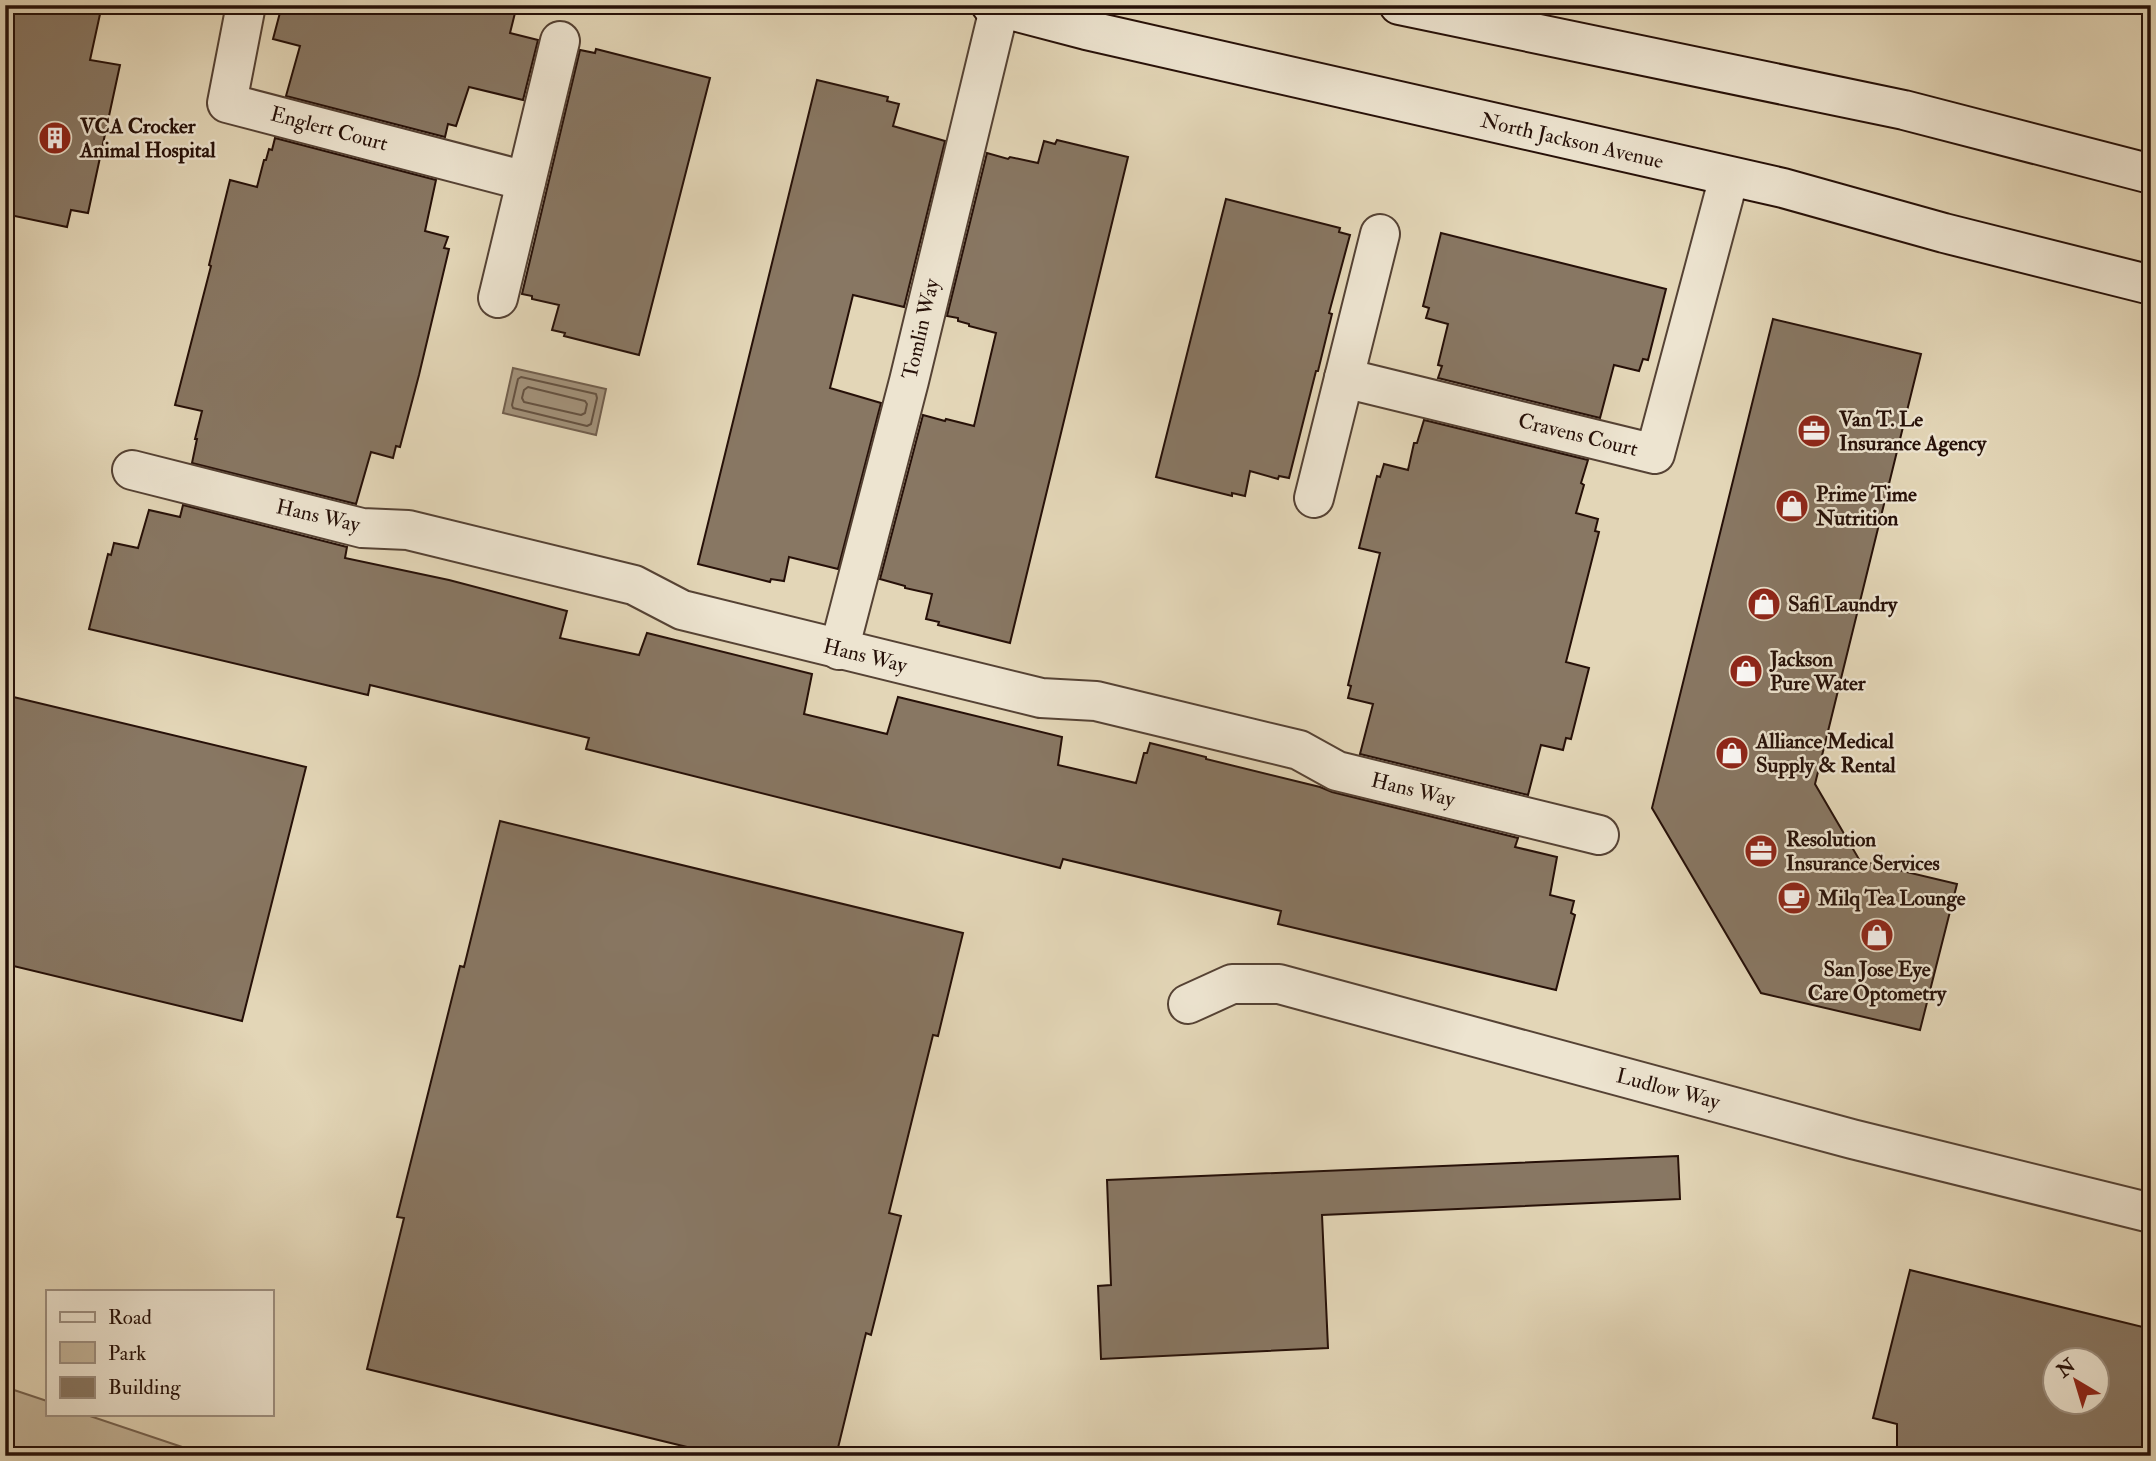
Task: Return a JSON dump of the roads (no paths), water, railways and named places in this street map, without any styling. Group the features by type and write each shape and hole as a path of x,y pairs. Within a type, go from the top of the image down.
{"street":[{"name":"Englert Court","path":"246,5 227,103 526,181"},
{"path":"1399,5 1904,110 2151,174"},
{"name":"North Jackson Avenue","path":"997,6 1086,30 1783,188 1944,233 2151,285"},
{"name":"Tomlin Way","path":"839,650 909,381 997,6"},
{"path":"498,298 560,41"},
{"name":"Cravens Court","path":"1344,379 1655,454 1729,177"},
{"path":"1314,498 1380,234"},
{"name":"Hans Way","path":"132,470 362,528 408,530 634,585 682,610 839,650 1041,698 1096,701 1299,750 1337,771 1599,835"},
{"name":"Ludlow Way","path":"1188,1004 1231,984 1279,984 1852,1139 2151,1213"}],"water":[{"path":"513,368 606,389 596,435 503,413"}],"place":[{"name":"VCA Crocker Animal Hospital","path":"55,138"},
{"name":"Van T. Le Insurance Agency","path":"1814,431"},
{"name":"Prime Time Nutrition","path":"1792,506"},
{"name":"Safi Laundry","path":"1764,604"},
{"name":"Jackson Pure Water","path":"1746,671"},
{"name":"Alliance Medical Supply & Rental","path":"1732,753"},
{"name":"Resolution Insurance Services","path":"1761,851"},
{"name":"Milq Tea Lounge","path":"1794,898"},
{"name":"San Jose Eye Care Optometry","path":"1877,935"}]}
